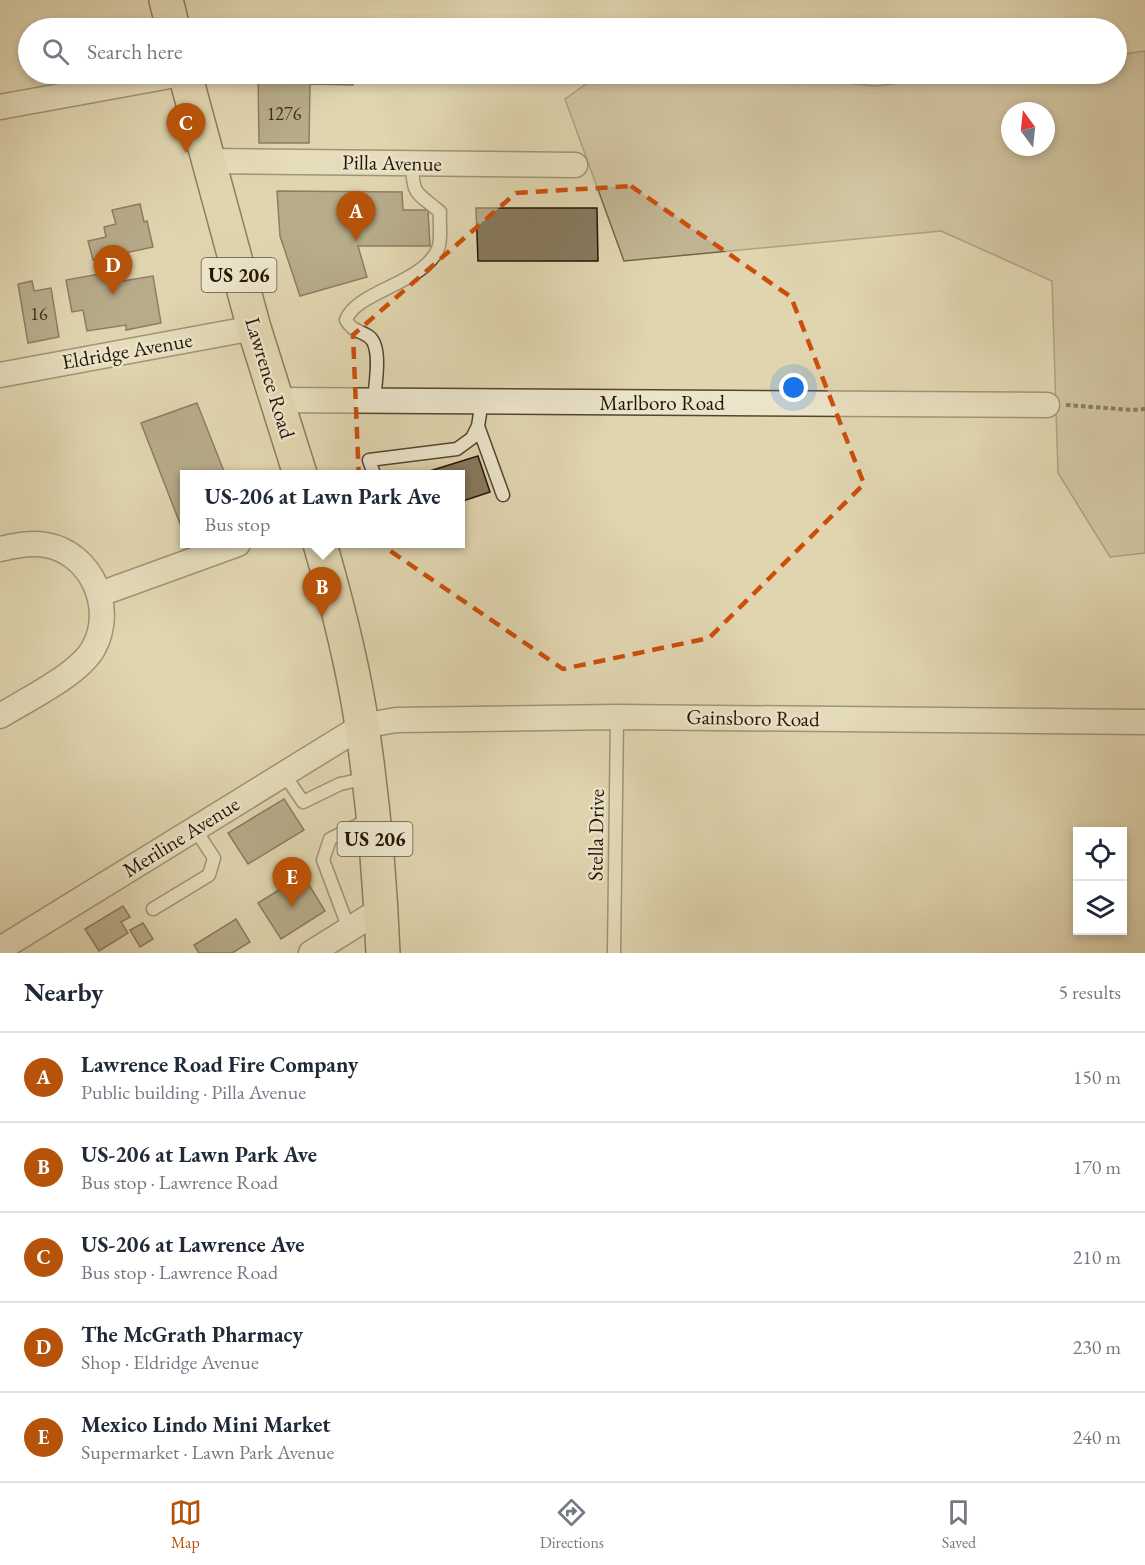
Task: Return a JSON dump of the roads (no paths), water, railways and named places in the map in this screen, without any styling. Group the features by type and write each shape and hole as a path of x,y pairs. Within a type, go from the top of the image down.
{"main road":[{"path":"166,0 170,18"},
{"name":"Lawrence Road","path":"186,84 254,328 299,470"},
{"name":"US 206","path":"326,548 362,726 373,818 383,953"}],"street":[{"path":"0,107 128,84"},
{"name":"Pilla Avenue","path":"208,161 575,165"},
{"name":"Eldridge Avenue","path":"0,375 254,328"},
{"name":"Marlboro Road","path":"276,400 1047,405"},
{"path":"0,549 29,544 47,545 66,552 82,564 93,579 100,594 102,612 100,630 93,649 82,663 0,716"},
{"path":"100,594 224,548"},
{"name":"Gainsboro Road","path":"362,726 396,720 617,717 1145,722"},
{"name":"Meriline Avenue","path":"0,949 362,726"},
{"path":"310,953 380,910"}],"lane":[{"path":"374,400 377,350 370,337 350,328 346,320 353,309 416,273 434,256 439,247 440,212 421,199 413,187 412,163"},
{"path":"373,470 369,460 457,448 471,438 478,426 482,401"},
{"path":"478,426 503,495"},
{"name":"Stella Drive","path":"614,953 617,717"},
{"path":"284,774 303,802 340,784 369,778"},
{"path":"349,929 323,860 330,839 373,818"},
{"path":"153,909 209,876 214,858 195,829"}],"place":[{"name":"US-206 at Lawrence Ave","path":"186,153"},
{"name":"Lawrence Road Fire Company","path":"356,241"},
{"name":"The McGrath Pharmacy","path":"113,295"},
{"name":"US-206 at Lawn Park Ave","path":"322,617"},
{"name":"Mexico Lindo Mini Market","path":"292,907"}]}
